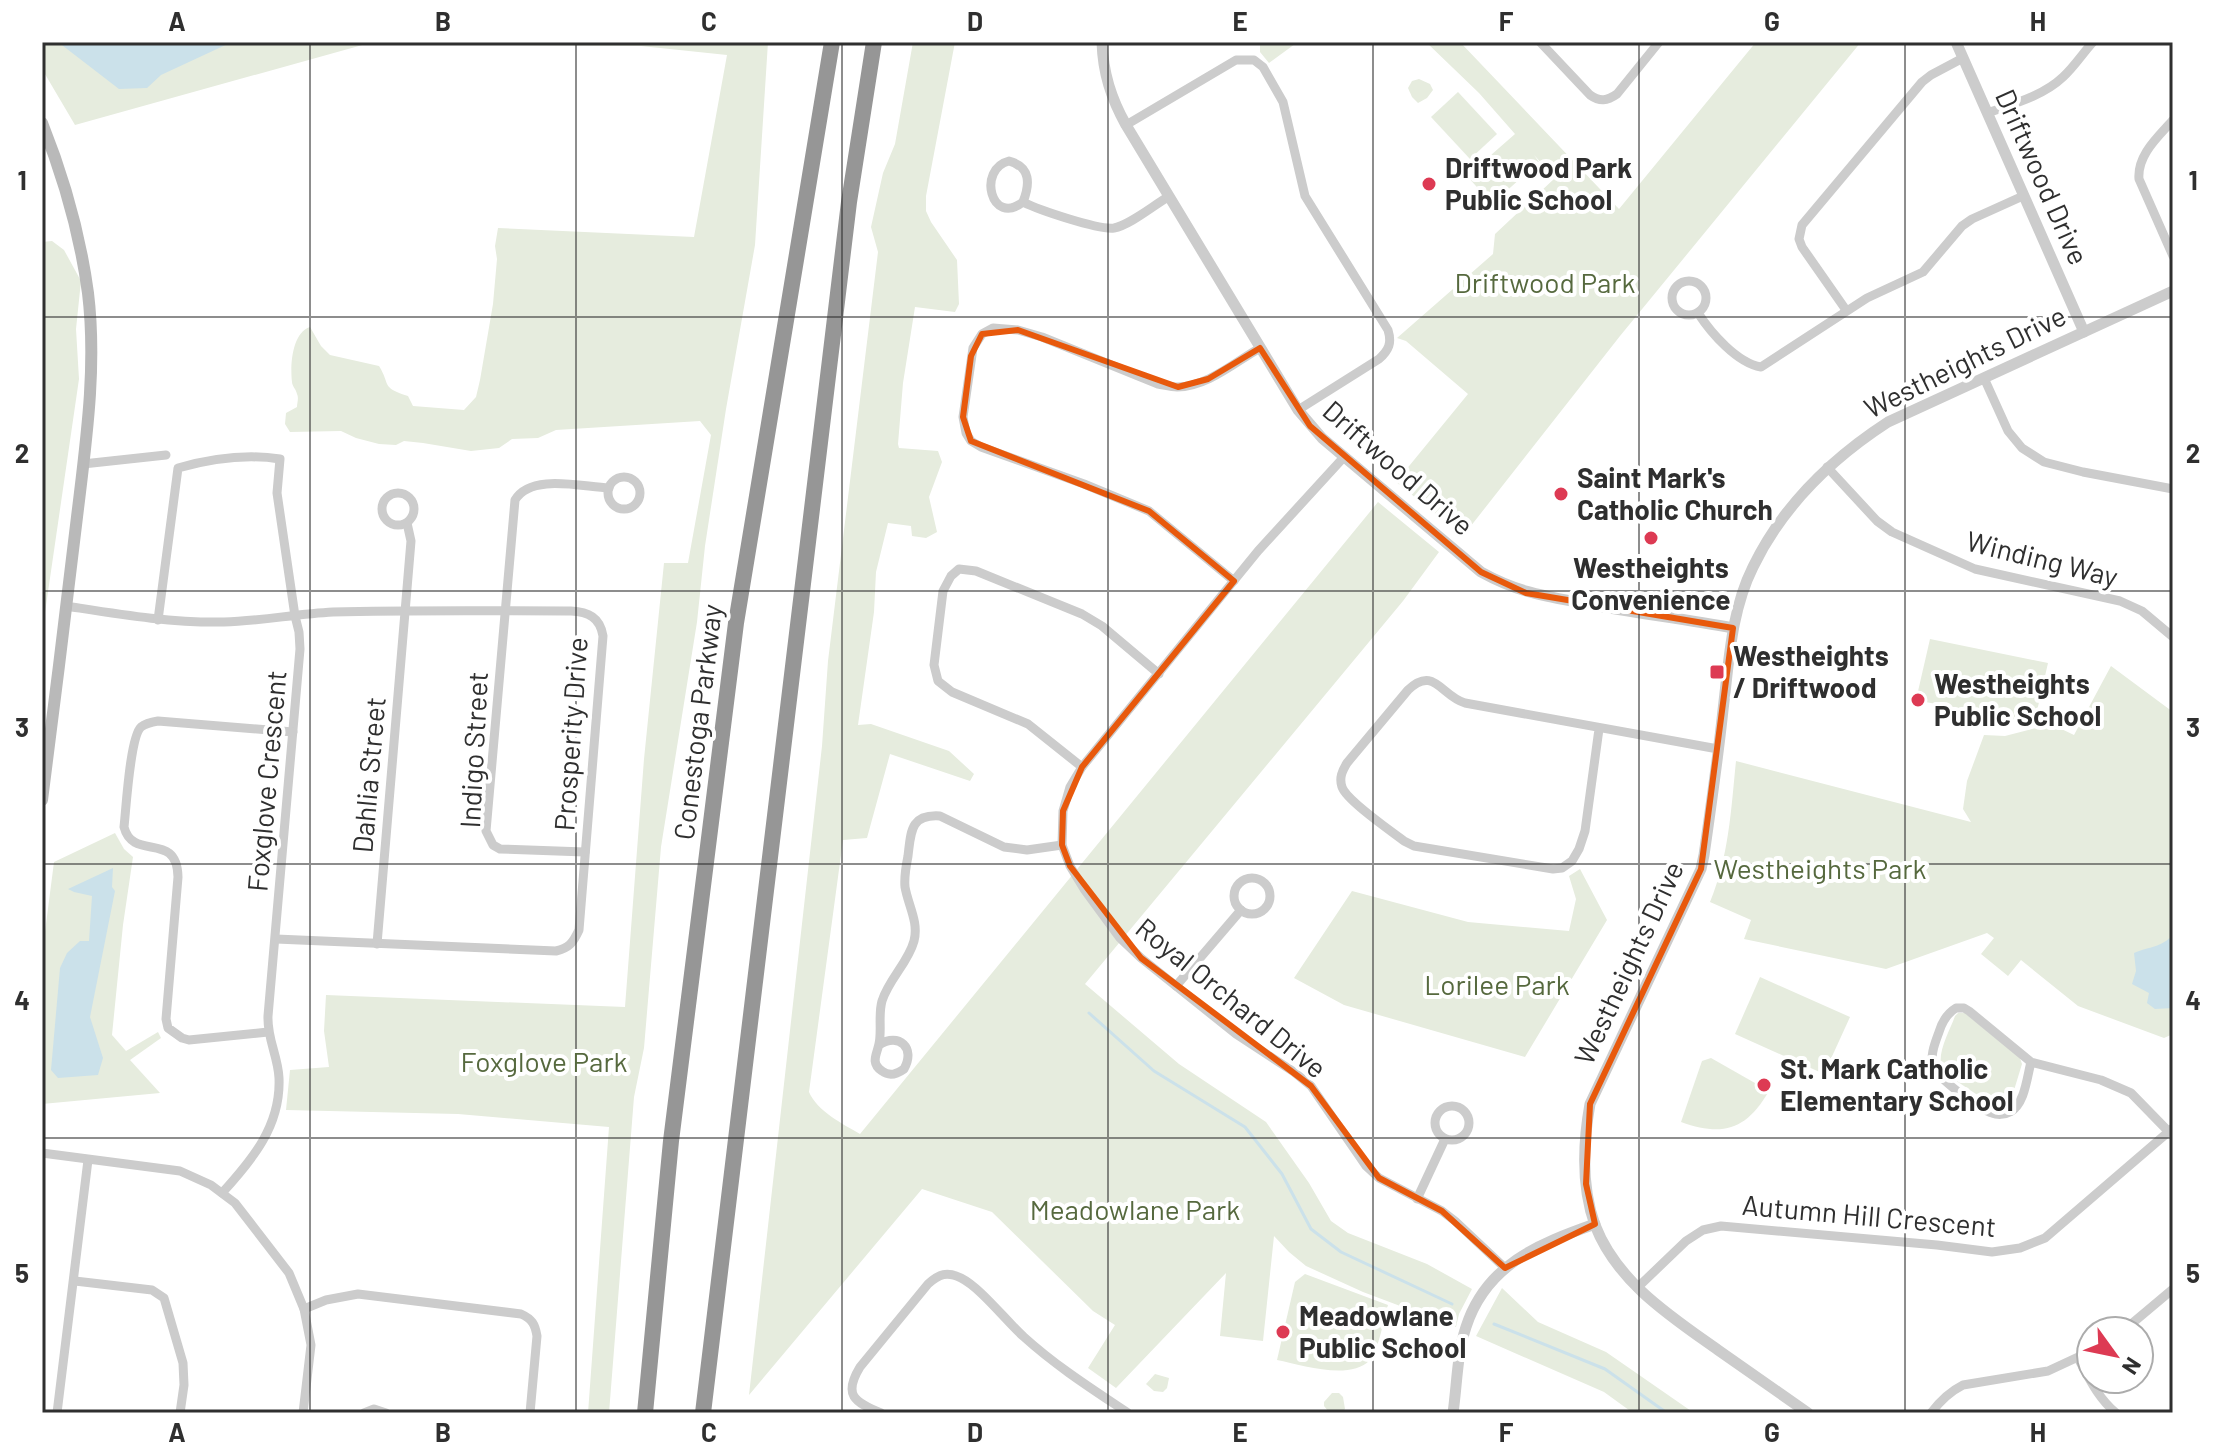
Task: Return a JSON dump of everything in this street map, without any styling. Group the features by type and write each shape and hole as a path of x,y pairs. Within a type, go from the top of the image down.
{"highway":[{"name":"Conestoga Parkway","path":"645,1413 671,1141 736,623 832,42"},
{"path":"703,1413 847,218 874,42"}],"main road":[{"path":"42,123 69,198 88,295 91,333 90,399 42,800"}],"street":[{"name":"Driftwood Drive","path":"1102,42 1109,88 1126,125 1298,410 1316,432 1481,572 1503,584 1526,593 1733,628"},
{"path":"1540,42 1590,95 1601,100 1617,94 1659,42"},
{"name":"Driftwood Drive","path":"1956,42 2084,332"},
{"path":"1987,113 2051,87 2064,77 2093,42"},
{"path":"1846,310 1802,247 1799,239 1802,225 1922,82 1963,58"},
{"path":"1126,125 1236,60 1254,60 1263,67 1283,102 1305,196 1388,330 1391,340 1388,351 1379,359 1298,410"},
{"path":"2173,120 2141,158 2138,168 2139,179 2173,256"},
{"path":"1015,162 1026,171 1028,177 1023,202 1018,207 1001,208 992,198 993,176 1000,164 1015,162"},
{"path":"1698,313 1711,332 1746,361 1761,367 1846,310 1923,272 1962,226 2023,196"},
{"path":"1023,202 1111,228 1168,197"},
{"name":"Westheights Drive","path":"1808,1413 1668,1315 1637,1288 1615,1261 1595,1224 1586,1184 1584,1137 1590,1104 1701,869 1733,628 1753,568 1770,538 1801,495 1827,467 1858,441 1888,422 2173,291"},
{"path":"1234,581 1149,511 971,441 963,417 973,348 982,334 993,328 1018,330 1042,337 1158,384 1178,387 1208,379 1260,348"},
{"path":"1984,378 2008,431 2022,448 2044,462 2173,488"},
{"path":"83,464 166,455"},
{"name":"Foxglove Crescent","path":"158,620 178,468 259,456 280,459 277,493 300,649 268,1032 279,1080 271,1122 256,1155 222,1193"},
{"name":"Royal Orchard Drive","path":"1344,457 1258,551 1082,767 1070,787 1063,811 1062,845 1084,889 1120,938 1236,1034 1311,1086 1366,1166 1379,1178 1442,1211 1505,1268"},
{"name":"Winding Way","path":"1827,467 1870,514 1892,532 1975,569 2120,601 2142,611 2173,637"},
{"path":"505,611 518,494 541,484 609,488"},
{"name":"Dahlia Street","path":"377,944 411,541 407,523"},
{"path":"1082,767 1028,724 952,692 938,681 934,665 943,591 951,576 959,569 976,571 1082,614 1102,626 1159,674"},
{"name":"Prosperity Drive","path":"66,606 158,620 227,622 329,612 406,611 580,612 598,620 602,629 579,930 567,949 276,939"},
{"name":"Indigo Street","path":"505,611 486,831 493,845 500,849 585,852"},
{"path":"1599,729 1585,831 1572,861 1562,868 1414,846 1347,796 1341,784 1347,763 1408,690 1425,680 1465,703 1718,749"},
{"path":"268,1032 189,1040 168,1028 166,1019 177,861 167,850 133,843 124,827 134,741 141,727 158,721 293,732"},
{"path":"879,1045 883,1000 914,940 914,918 905,880 914,825 929,815 940,816 1004,847 1027,850 1062,845"},
{"path":"1176,986 1241,910"},
{"path":"2031,1062 2017,1107 2008,1114 1999,1115 1989,1113 1942,1079 1932,1062 1934,1045 1946,1016 1956,1008 1969,1011 2031,1062 2101,1080 2131,1093 2171,1130"},
{"name":"Autumn Hill Crescent","path":"1637,1288 1686,1241 1703,1230 1721,1226 1992,1252 2020,1248 2045,1238 2171,1130"},
{"path":"1417,1199 1445,1139"},
{"path":"42,1153 180,1171 222,1193 244,1214 289,1273 304,1309 311,1345 303,1413"},
{"path":"57,1413 88,1160"},
{"path":"1453,1413 1465,1328 1488,1285 1527,1252 1557,1237 1595,1224"},
{"path":"881,1413 857,1401 851,1392 852,1381 928,1284 937,1276 948,1273 968,1282 1057,1366 1128,1413"},
{"path":"75,1281 152,1290 164,1298 183,1363 180,1413"},
{"path":"2142,1315 2173,1289"},
{"path":"304,1309 358,1294 528,1317 536,1326 537,1336 530,1413"},
{"path":"1931,1413 1940,1401 1963,1385 2048,1371 2075,1359"},
{"path":"2099,1395 2116,1413"},
{"path":"364,1413 374,1409 386,1413"}],"highlighted area":[{"path":"1018,330 1178,387 1208,379 1260,348 1310,426 1481,572 1526,593 1733,628 1701,869 1590,1104 1586,1184 1595,1224 1505,1268 1442,1211 1379,1178 1311,1086 1141,958 1070,866 1062,845 1063,811 1082,767 1234,581 1149,511 971,441 963,417 971,356 982,334"}],"green space":[{"name":"Foxglove Park","path":"42,42 768,42 755,245 726,409 697,622 661,847 644,1048 634,1097 609,1413 588,1413 609,1127 458,1114 286,1110 290,1070 329,1067 324,1031 326,995 625,1007 644,759 664,563 688,563 711,435 700,421 556,430 538,438 512,439 499,448 471,451 404,441 396,445 379,444 341,431 290,432 285,424 286,413 297,407 298,396 291,375 294,350 299,336 310,327 330,355 379,366 390,388 408,396 413,406 464,410 476,397 480,380 493,304 498,228 694,237 727,55 641,46 366,44 75,125 42,69"},
{"name":"Meadowlane Park","path":"913,42 955,42 926,196 926,211 957,260 959,304 955,312 915,307 903,383 898,444 899,448 938,451 942,462 929,497 937,532 926,538 912,536 911,526 888,523 876,572 874,612 858,725 871,724 949,751 974,774 970,781 890,754 867,838 843,840 809,1092 824,1111 860,1134 1378,502 1439,552 1403,601 1085,984 1179,1064 1266,1122 1309,1183 1331,1221 1348,1233 1427,1264 1472,1289 1456,1327 1363,1292 1306,1266 1274,1236 1263,1341 1220,1336 1226,1273 1116,1388 1088,1368 1115,1325 1093,1311 992,1212 922,1189 749,1395 822,746 828,661 878,252 871,227 883,173 895,144"},
{"path":"1260,42 1306,42 1295,44 1269,63 1260,52"},
{"name":"Driftwood Park","path":"1426,42 1460,42 1619,209 1756,42 1861,42 1620,336 1463,536 1396,482 1468,394 1406,341 1397,338 1493,254 1495,234 1555,178 1534,155 1539,162 1492,204 1467,176 1515,134 1479,93"},
{"path":"1419,79 1430,84 1433,90 1418,103 1408,88 1412,81"},
{"path":"1458,92 1497,134 1470,159 1431,117"},
{"path":"52,241 64,250 81,281 76,329 79,379 42,633 42,242"},
{"path":"1930,639 2048,663 2034,724 1916,700"},
{"name":"Westheights Park","path":"2111,666 2173,712 2173,1034 2164,1038 2078,1006 2021,960 2008,976 1981,954 1994,938 1987,933 1886,969 1744,939 1751,920 1710,902 1725,850 1736,761 1971,822 1963,809 1967,781 1984,735 2005,736 2051,724 2074,735"},
{"path":"115,833 133,857 112,1035 126,1051 158,1032 161,1038 130,1060 160,1093 42,1104 42,955 54,862"},
{"name":"Lorilee Park","path":"1580,869 1607,920 1525,1057 1344,1005 1294,978 1352,891 1468,922 1569,931 1576,899 1569,876"},
{"path":"1760,977 1850,1017 1824,1074 1735,1034"},
{"path":"1958,1013 1965,1013 2020,1058 2022,1064 2011,1100 2005,1107 1997,1108 1943,1072 1942,1051"},
{"path":"1711,1058 1769,1091 1751,1114 1732,1127 1709,1129 1681,1122 1702,1061"},
{"path":"1305,1274 1388,1305 1376,1350 1370,1360 1351,1370 1338,1371 1277,1360 1295,1282"},
{"path":"1502,1288 1538,1322 1606,1352 1694,1413 1633,1413 1604,1392 1476,1336"},
{"path":"1155,1374 1169,1378 1163,1392 1154,1391 1146,1384"},
{"path":"1332,1393 1343,1397 1345,1409 1341,1413 1328,1411 1324,1406"}],"water":[{"path":"58,42 232,42 161,75 147,88 119,89"},
{"path":"113,868 112,887 115,891 90,1017 103,1058 98,1075 58,1078 51,1070 60,968 67,953 80,941 89,941 92,896 68,889"},
{"path":"2173,935 2173,1008 2155,1009 2147,1003 2149,993 2132,984 2136,971 2134,953 2159,945"}],"waterway":[{"path":"1089,1013 1154,1071 1245,1127 1282,1174 1311,1229 1341,1252 1452,1304"},
{"path":"1494,1324 1605,1369 1667,1413"}],"place":[{"name":"Driftwood Park Public School","path":"1429,184"},
{"name":"Saint Mark's Catholic Church","path":"1561,494"},
{"name":"Westheights Convenience","path":"1651,538"},
{"name":"Westheights / Driftwood","path":"1717,672"},
{"name":"Westheights Public School","path":"1918,700"},
{"name":"St. Mark Catholic Elementary School","path":"1764,1085"},
{"name":"Meadowlane Public School","path":"1283,1332"}]}
